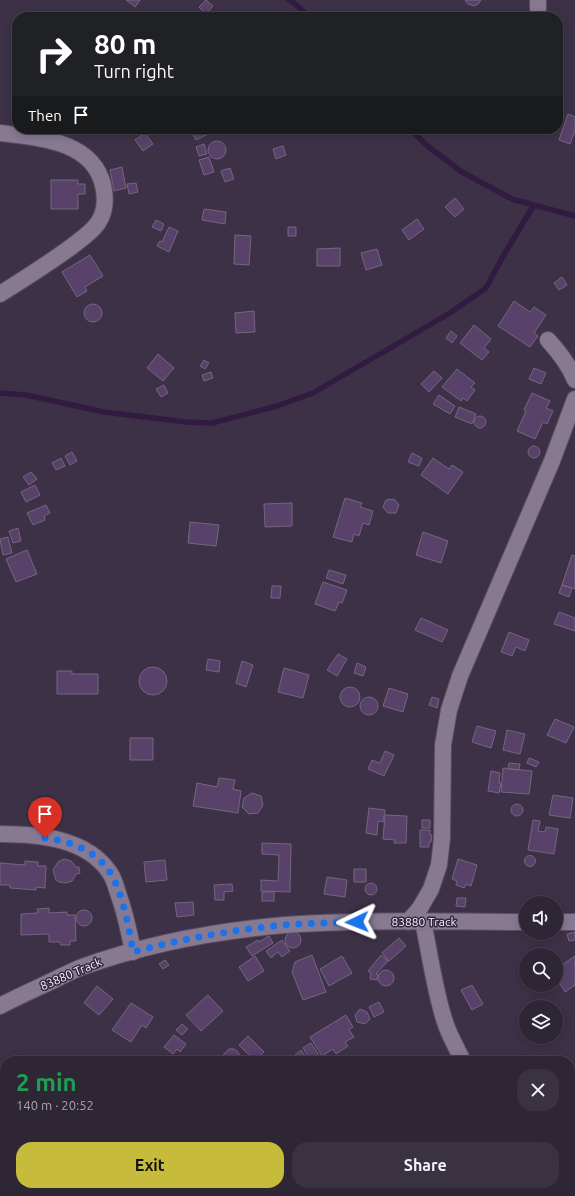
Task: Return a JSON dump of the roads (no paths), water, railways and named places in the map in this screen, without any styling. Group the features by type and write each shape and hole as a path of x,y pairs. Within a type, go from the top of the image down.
{"street":[{"path":"0,132 12,134"},
{"path":"0,294 52,261 83,238 98,224 104,210 106,196 101,177 93,162 75,149 47,139 13,134"},
{"path":"548,340 570,369 575,380"},
{"path":"460,1056 451,1038 444,1019 416,922 420,908 431,889 439,865 442,838 443,745 449,710 458,683 502,574 523,530 546,475 575,399"},
{"path":"0,834 17,834 60,840 80,847 94,856 111,873 115,882 126,915 133,952"},
{"name":"83880 Track","path":"0,1006 80,968 133,952 205,936 291,925 416,922 519,922"},
{"path":"563,922 575,922"}],"waterway":[{"path":"289,0 304,12"},
{"path":"416,134 425,144 462,172 512,199 575,216"},
{"path":"0,393 26,395 104,412 186,422 212,423 277,406 313,393 450,313 486,288 534,205"}]}
